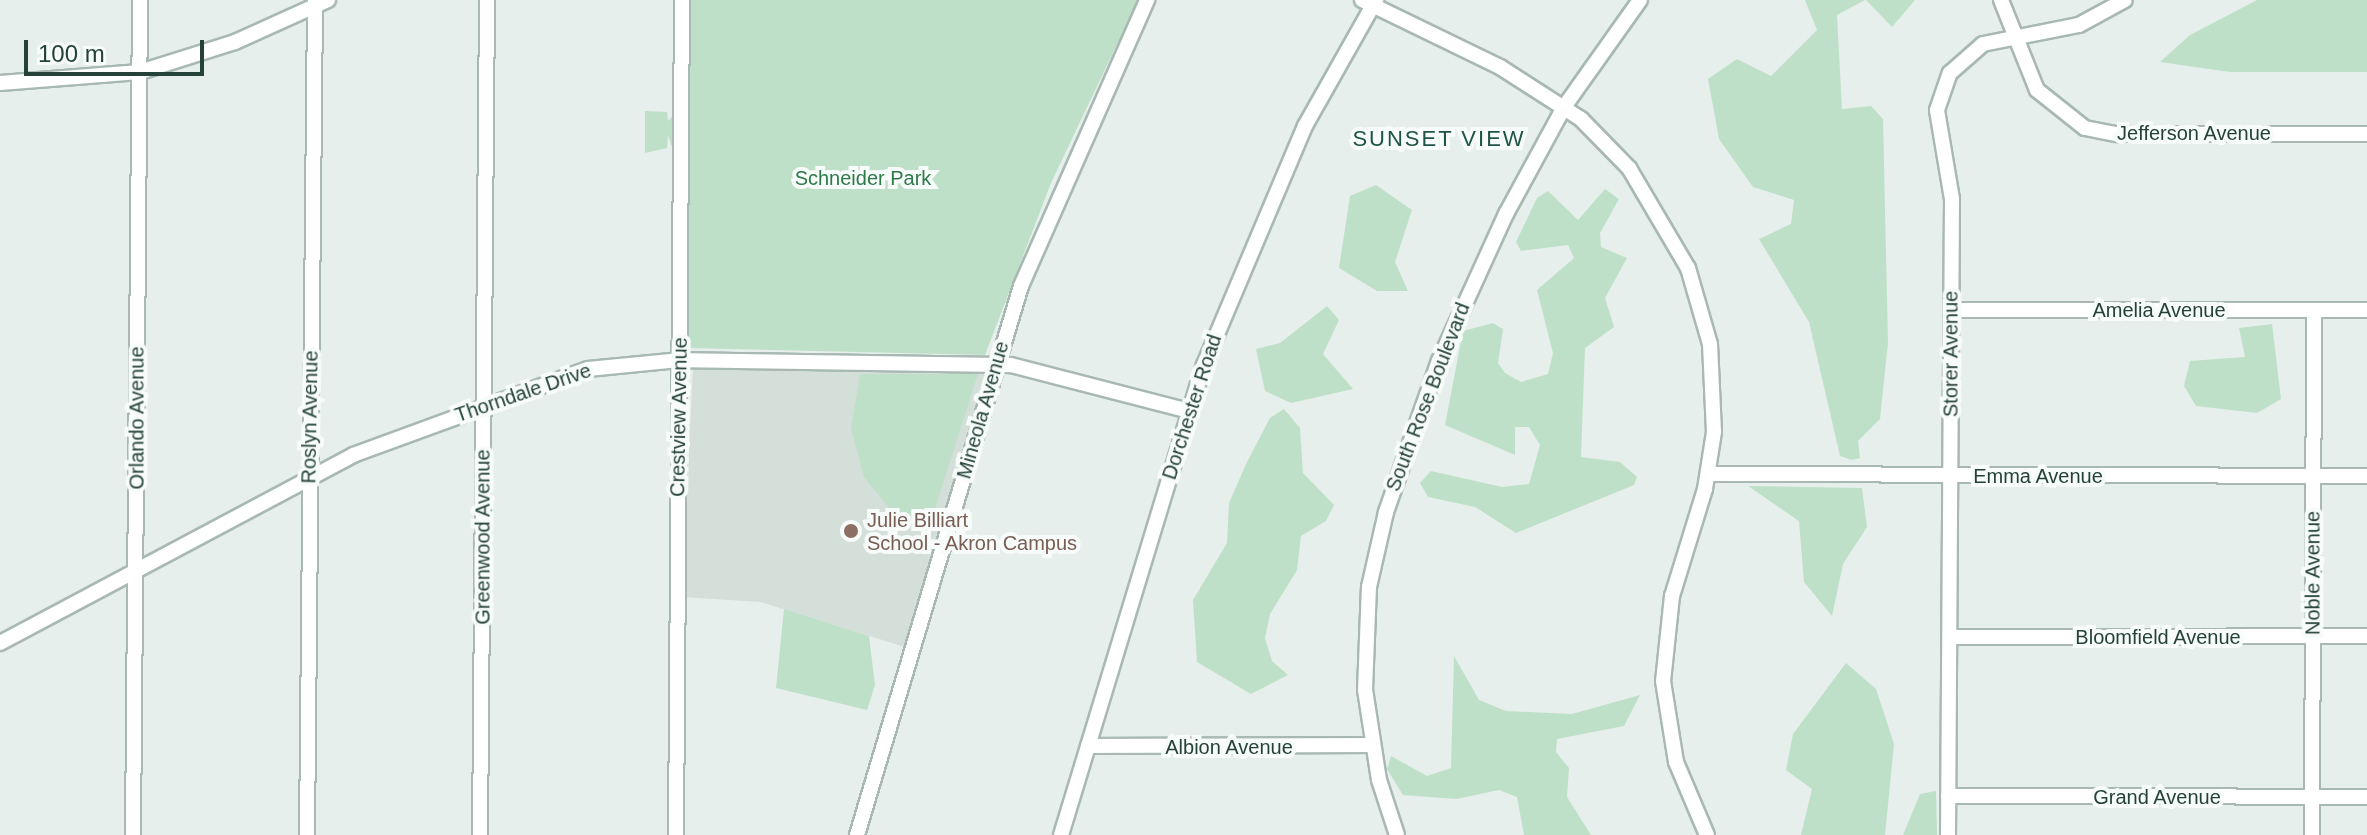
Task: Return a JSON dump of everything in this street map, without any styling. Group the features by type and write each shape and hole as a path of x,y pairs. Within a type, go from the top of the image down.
{"street":[{"name":"Orlando Avenue","path":"133,835 140,0"},
{"name":"Greenwood Avenue","path":"480,835 487,0"},
{"name":"Crestview Avenue","path":"676,835 682,0"},
{"name":"Mineola Avenue","path":"857,835 995,365 1085,132 1147,0"},
{"name":"South Rose Boulevard","path":"1397,835 1371,745 1365,623 1386,512 1469,291 1564,107 1640,0"},
{"name":"Jefferson Avenue","path":"2001,0 2015,38 2046,102 2101,132 2367,134"},
{"name":"Storer Avenue","path":"1948,835 1952,199 1937,133 1940,93 1971,51 2079,25 2125,0"},
{"path":"0,83 140,72 235,42 319,2"},
{"name":"Roslyn Avenue","path":"307,835 308,478 319,2"},
{"path":"1371,2 1564,107 1629,168 1688,268 1714,374 1709,474 1672,596 1663,668 1676,762 1707,835"},
{"name":"Dorchester Road","path":"1061,835 1189,411 1276,188 1371,2"},
{"name":"Amelia Avenue","path":"1951,310 2367,310"},
{"name":"Noble Avenue","path":"2312,835 2314,310"},
{"name":"Thorndale Drive","path":"0,643 308,478 484,405 588,369 679,360 995,365 1189,411"},
{"name":"Emma Avenue","path":"1709,474 2367,476"},
{"name":"Bloomfield Avenue","path":"1950,637 2367,636"},
{"name":"Albion Avenue","path":"1088,746 1371,745"},
{"name":"Grand Avenue","path":"1948,796 2367,797"}],"shaded area":[{"path":"693,366 985,373 908,648 760,602 682,597"}],"green space":[{"name":"Schneider Park","path":"689,0 1138,0 1051,183 985,355 687,348"},
{"path":"1805,0 1865,0 1837,15 1842,109 1871,106 1883,119 1888,343 1880,419 1858,441 1860,458 1852,460 1840,456 1809,322 1759,239 1791,224 1794,200 1753,187 1719,139 1708,79 1737,59 1771,76 1817,30"},
{"path":"1866,0 1915,0 1892,27"},
{"path":"2257,0 2367,0 2367,72 2230,72 2160,62 2190,35"},
{"path":"645,111 667,112 668,121 675,113 673,150 668,135 667,148 645,153"},
{"path":"1376,185 1412,210 1395,262 1408,291 1377,291 1339,268 1350,196"},
{"path":"1605,189 1619,199 1600,233 1601,247 1627,258 1605,298 1614,327 1585,348 1581,457 1620,462 1637,477 1634,485 1516,533 1475,507 1428,497 1420,483 1431,471 1502,487 1529,484 1540,445 1529,427 1515,427 1515,455 1445,425 1463,331 1493,323 1503,329 1498,363 1505,373 1521,382 1548,374 1553,353 1537,290 1574,258 1568,245 1521,251 1516,242 1537,198 1548,191 1578,220"},
{"path":"1327,306 1339,320 1323,354 1353,389 1291,403 1265,391 1256,349 1280,343"},
{"path":"2272,324 2281,399 2257,413 2196,406 2184,386 2190,361 2245,357 2239,328"},
{"path":"860,374 978,374 934,512 895,515 864,477 851,429"},
{"path":"1284,409 1300,428 1303,473 1334,505 1326,521 1301,536 1297,570 1270,614 1265,638 1272,661 1288,675 1251,694 1197,662 1193,600 1227,543 1229,503 1247,462 1270,418"},
{"path":"1748,486 1862,488 1867,527 1843,564 1832,616 1804,582 1799,521"},
{"path":"784,609 869,636 875,685 867,710 776,688"},
{"path":"1454,656 1479,700 1506,711 1572,714 1640,695 1624,726 1557,739 1556,752 1569,768 1567,797 1591,835 1524,835 1517,797 1499,790 1456,799 1403,795 1387,769 1391,756 1427,776 1451,768"},
{"path":"1846,663 1876,689 1894,744 1885,835 1801,835 1812,789 1786,770 1793,734"},
{"path":"1936,791 1937,835 1903,835 1920,794"}],"place":[{"name":"Julie Billiart School - Akron Campus","path":"851,531"}],"district":[{"name":"SUNSET VIEW","path":"1439,139"}]}
